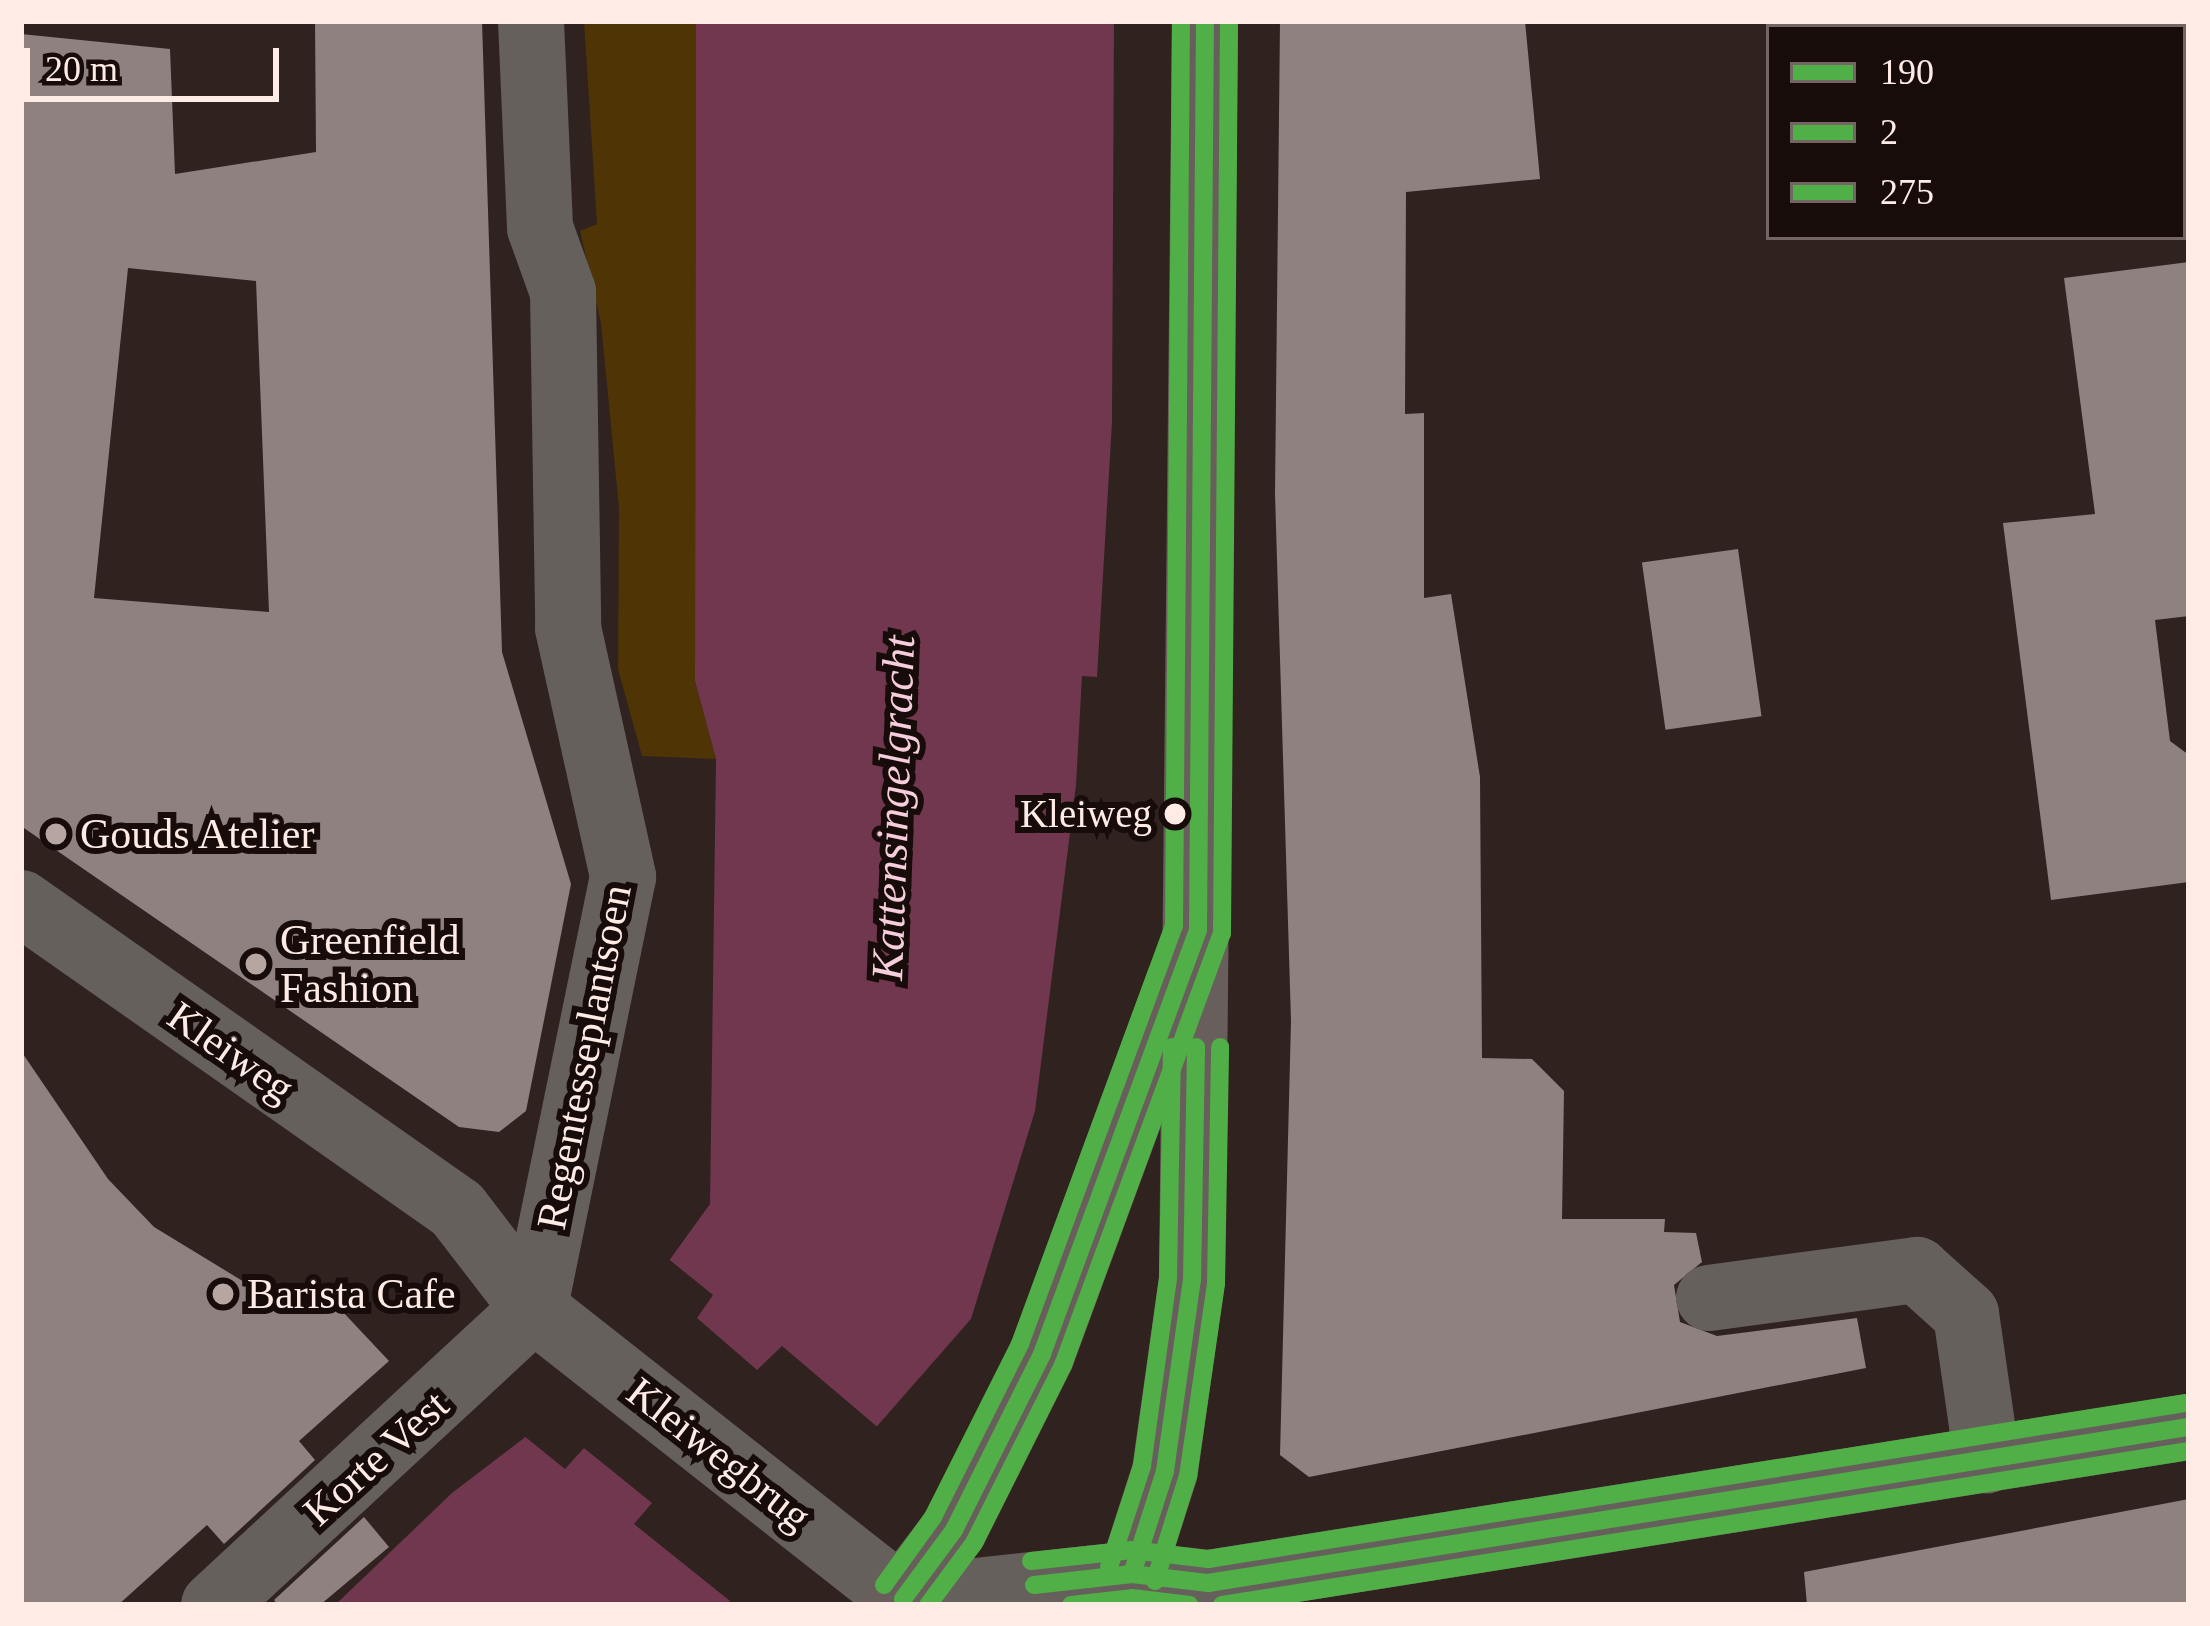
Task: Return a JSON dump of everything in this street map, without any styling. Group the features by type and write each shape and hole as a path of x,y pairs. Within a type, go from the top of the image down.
{"main road":[{"path":"1118,1595 1165,1471 1192,1280 1205,21"},
{"path":"904,1603 954,1530 1042,1354 1198,930"}],"street":[{"name":"Regentesseplantsoen","path":"531,21 540,228 563,292 568,628 623,877 534,1309"},
{"name":"Kleiweg","path":"21,903 457,1209 534,1309"},
{"path":"1709,1298 1917,1270 1966,1314 1987,1460"},
{"name":"Kleiwegbrug","path":"534,1309 904,1603"},
{"name":"Korte Vest","path":"214,1605 534,1309"},
{"path":"904,1603 1118,1595 1208,1583 2189,1427"}],"shaded area":[{"path":"584,21 696,21 695,681 716,759 642,756 618,669 619,508 601,323 580,231 597,224"}],"water":[{"name":"Kattensingelgracht","path":"696,21 1114,21 1112,422 1097,677 1082,676 1076,785 1035,1111 971,1319 829,1481 784,1473 729,1535 736,1593 727,1605 335,1605 452,1493 561,1410 710,1204 716,759 695,681"}],"pier":[{"path":"666,1257 713,1295 697,1318 757,1370 782,1346 881,1430 832,1486 786,1479 735,1537 742,1592 735,1605 634,1524 652,1503 584,1448 565,1469 518,1431 556,1406"}],"building":[{"path":"315,21 482,21 502,652 571,884 526,1111 499,1132 459,1127 21,826 21,34 170,49 175,174 316,152","holes":["128,268 256,281 269,612 94,598"]},
{"path":"1280,21 1525,21 1540,179 1406,192 1405,414 1424,413 1424,598 1451,594 1480,777 1482,1058 1532,1059 1564,1091 1562,1219 1665,1219 1664,1232 1696,1233 1702,1262 1674,1285 1680,1322 1717,1336 1857,1318 1866,1368 1309,1477 1280,1455 1291,1021 1275,494"},
{"path":"2189,262 2189,616 2155,620 2170,741 2189,755 2189,882 2051,900 2003,523 2095,514 2064,278"},
{"path":"1738,549 1762,716 1665,730 1642,562"},
{"path":"21,1051 108,1179 154,1227 264,1294 342,1311 389,1361 299,1441 315,1460 224,1544 207,1525 118,1605 21,1605"},
{"path":"2189,1499 2189,1605 1807,1605 1804,1572"},
{"path":"364,1517 389,1547 320,1605 278,1605 274,1600"}],"transit line":[{"name":"275","path":"884,1585 933,1517 1020,1344 1174,926 1181,21"},
{"name":"190","path":"903,1599 954,1530 1042,1354 1198,930 1205,21"},
{"name":"2","path":"928,1605 974,1543 1063,1365 1222,934 1229,21"},
{"name":"275","path":"1109,1567 1142,1466 1168,1278 1172,1047"},
{"name":"190","path":"1132,1574 1165,1471 1192,1280 1196,1047"},
{"name":"2","path":"1155,1581 1188,1476 1216,1283 1220,1047"},
{"name":"275","path":"1031,1561 1132,1550 1208,1559 2185,1403"},
{"name":"190","path":"1034,1585 1132,1574 1208,1583 2189,1427"},
{"name":"2","path":"1222,1605 2189,1451"},
{"name":"2","path":"1071,1605 1132,1598 1190,1605"}],"place":[{"name":"Kleiweg","path":"1175,814"},
{"name":"Gouds Atelier","path":"56,834"},
{"name":"Greenfield Fashion","path":"256,964"},
{"name":"Barista Cafe","path":"223,1294"}]}
